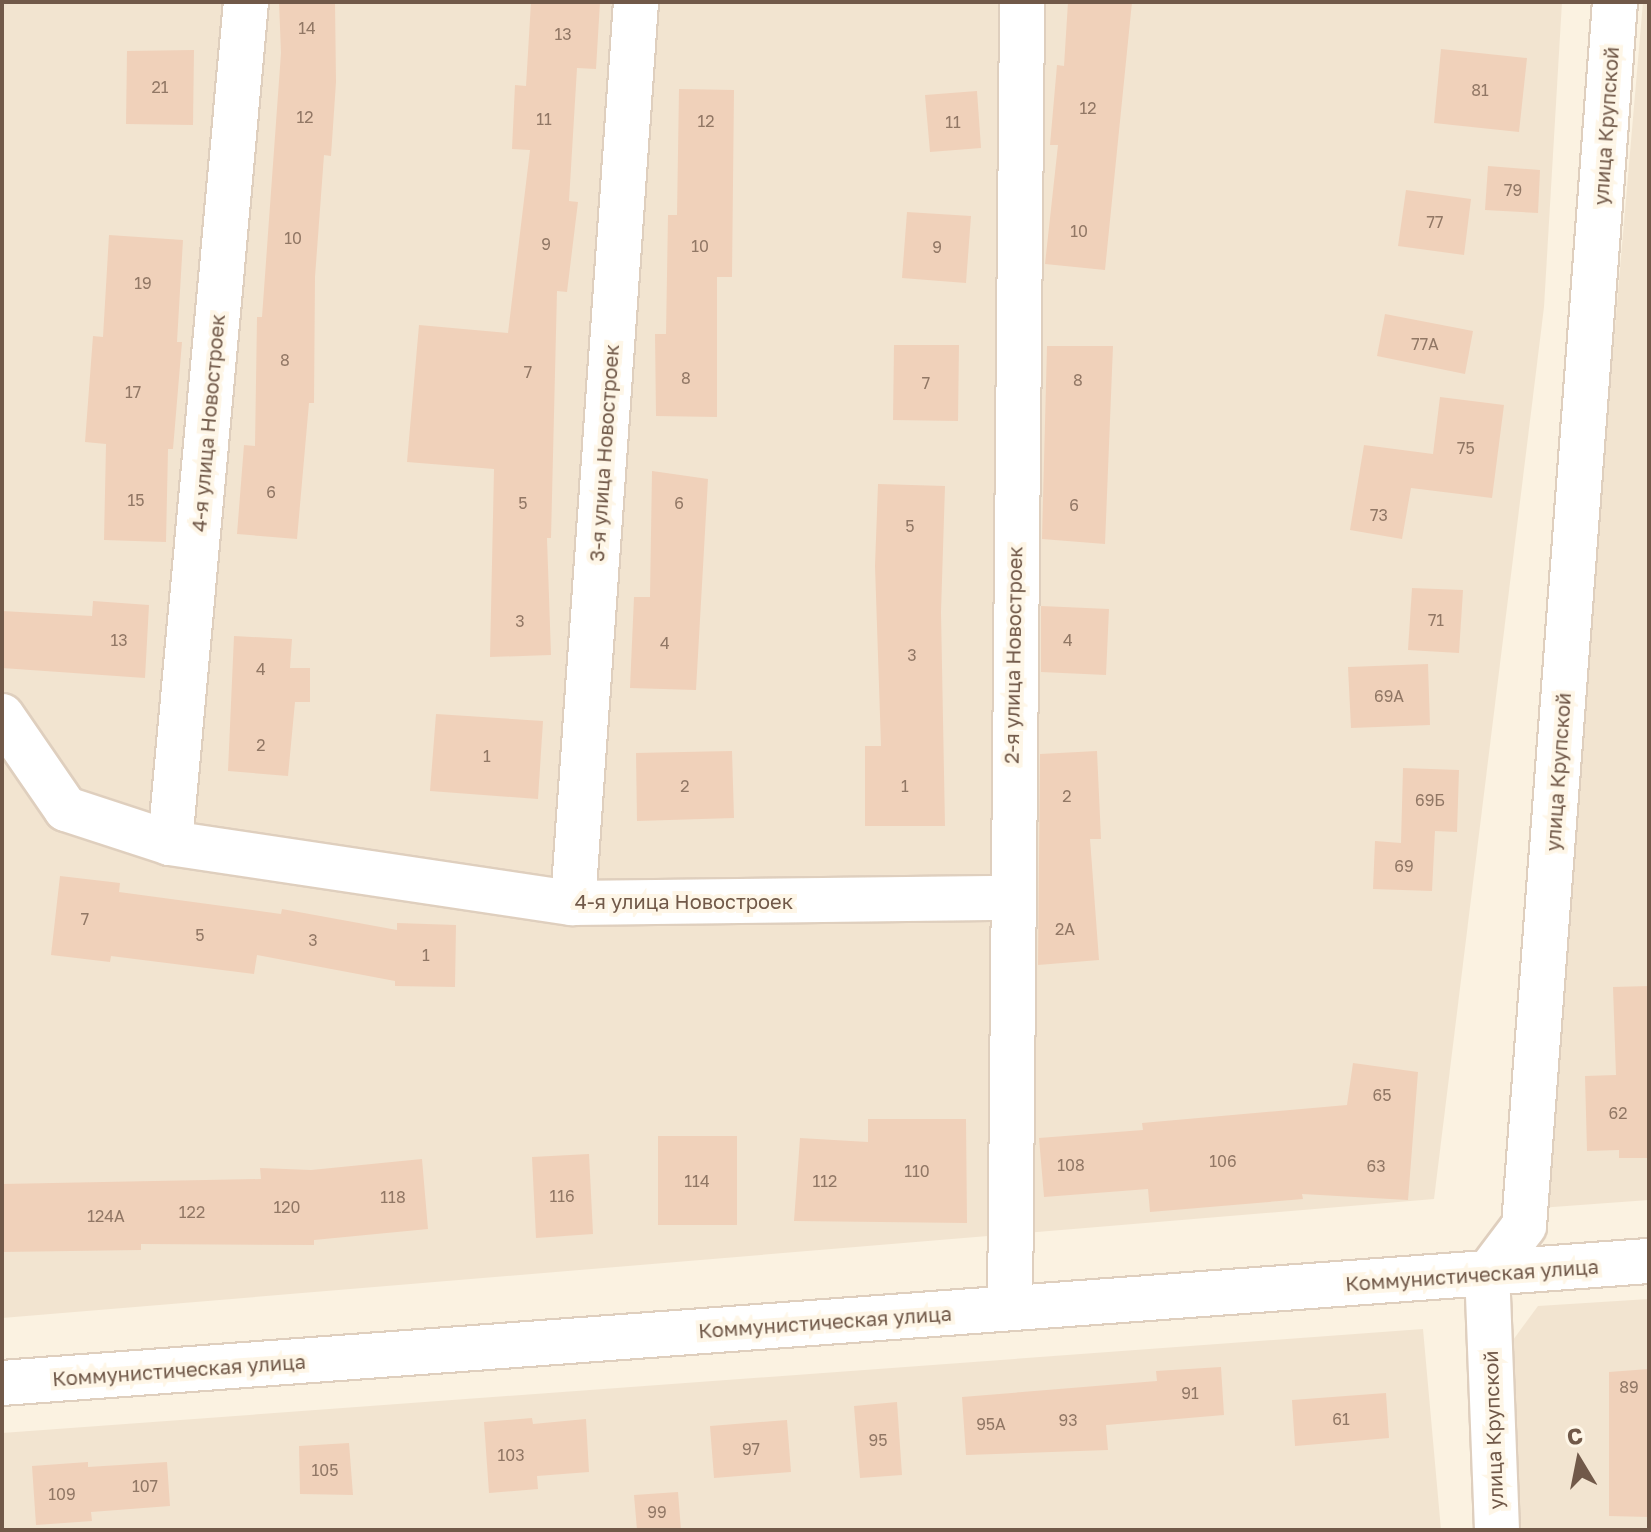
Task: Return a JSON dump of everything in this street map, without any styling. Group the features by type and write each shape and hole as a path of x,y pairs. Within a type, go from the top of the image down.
{"street":[{"name":"4-я улица Новостроек","path":"170,843 246,2"},
{"name":"3-я улица Новостроек","path":"573,903 636,2"},
{"name":"2-я улица Новостроек","path":"1010,1308 1010,898 1022,2"},
{"name":"улица Крупской","path":"1497,1530 1487,1275 1524,1226 1615,2"},
{"name":"4-я улица Новостроек","path":"2,716 66,809 170,843 573,903 1010,898"},
{"name":"Коммунистическая улица","path":"2,1383 1649,1261"}],"shaded area":[{"path":"2,2 1562,2 1544,307 1434,1199 2,1318"},
{"path":"1643,2 1649,2 1649,1200 1539,1208"},
{"path":"1649,1299 1649,1530 1520,1530 1505,1351 1538,1306"},
{"path":"1423,1329 1441,1530 2,1530 2,1433"}],"building":[{"path":"279,2 335,2 336,82 331,156 324,155 315,277 314,403 309,403 297,539 237,534 244,445 255,446 257,317 262,317 281,53"},
{"path":"531,2 600,2 596,69 577,68 569,201 578,202 567,292 557,291 551,538 547,538 551,655 490,657 494,469 407,462 419,325 508,333 530,150 512,149 515,85 526,86"},
{"path":"1068,2 1132,2 1105,270 1045,264 1058,145 1050,145 1057,65 1064,66"},
{"path":"1441,49 1527,58 1519,132 1434,123"},
{"path":"194,50 193,125 126,124 127,51"},
{"path":"679,89 734,90 732,277 717,277 717,417 656,416 655,334 666,334 668,215 677,215"},
{"path":"977,91 981,148 930,152 925,95"},
{"path":"1488,166 1540,170 1538,213 1485,210"},
{"path":"1406,190 1471,199 1464,255 1398,246"},
{"path":"907,212 971,216 966,283 902,278"},
{"path":"109,235 183,240 177,342 182,342 173,449 168,449 166,542 104,540 106,444 85,442 93,336 103,337"},
{"path":"1385,314 1473,331 1465,374 1377,356"},
{"path":"894,345 959,345 958,421 893,420"},
{"path":"1047,346 1113,346 1105,544 1042,539"},
{"path":"1440,397 1504,405 1492,498 1411,488 1402,539 1350,530 1364,445 1433,454"},
{"path":"652,471 708,479 696,690 630,688 634,597 650,597"},
{"path":"878,484 945,486 941,612 945,826 865,826 865,746 881,746 875,566"},
{"path":"1412,588 1463,590 1459,653 1408,650"},
{"path":"93,601 149,605 145,678 2,668 2,611 92,616"},
{"path":"1041,606 1109,609 1106,675 1041,672"},
{"path":"234,636 292,639 290,668 310,668 310,702 295,702 288,776 228,771"},
{"path":"1428,664 1430,725 1351,728 1348,667"},
{"path":"436,714 543,721 538,799 430,791"},
{"path":"732,751 734,818 637,821 636,753"},
{"path":"1097,751 1101,839 1090,839 1099,960 1038,965 1040,754"},
{"path":"1403,768 1459,770 1457,832 1435,831 1432,891 1373,889 1375,841 1401,843"},
{"path":"60,876 120,883 119,892 281,914 282,909 397,930 397,923 456,925 455,987 395,986 395,981 257,955 254,974 111,956 110,962 51,955"},
{"path":"1649,986 1649,1158 1619,1158 1619,1150 1587,1151 1585,1076 1616,1075 1613,987"},
{"path":"1353,1063 1418,1072 1408,1200 1302,1194 1303,1199 1150,1212 1148,1189 1044,1197 1039,1138 1143,1130 1142,1123 1347,1105"},
{"path":"868,1119 966,1119 967,1223 794,1221 800,1138 868,1142"},
{"path":"658,1136 737,1136 737,1225 658,1225"},
{"path":"589,1154 593,1234 536,1238 532,1157"},
{"path":"422,1159 428,1229 314,1240 314,1245 141,1244 141,1250 2,1252 2,1184 261,1179 260,1168 311,1170"},
{"path":"1221,1367 1224,1415 1106,1425 1108,1450 966,1455 962,1397 1157,1381 1156,1371"},
{"path":"1649,1369 1649,1517 1609,1516 1609,1372"},
{"path":"1386,1393 1389,1438 1295,1446 1292,1400"},
{"path":"897,1402 902,1475 860,1478 854,1406"},
{"path":"532,1418 533,1424 586,1419 589,1472 537,1476 538,1489 489,1493 484,1422"},
{"path":"787,1420 791,1472 714,1478 710,1426"},
{"path":"349,1443 353,1495 300,1494 299,1446"},
{"path":"88,1462 88,1467 167,1462 170,1506 91,1512 92,1521 36,1525 32,1466"},
{"path":"678,1492 681,1530 637,1530 634,1495"}]}
